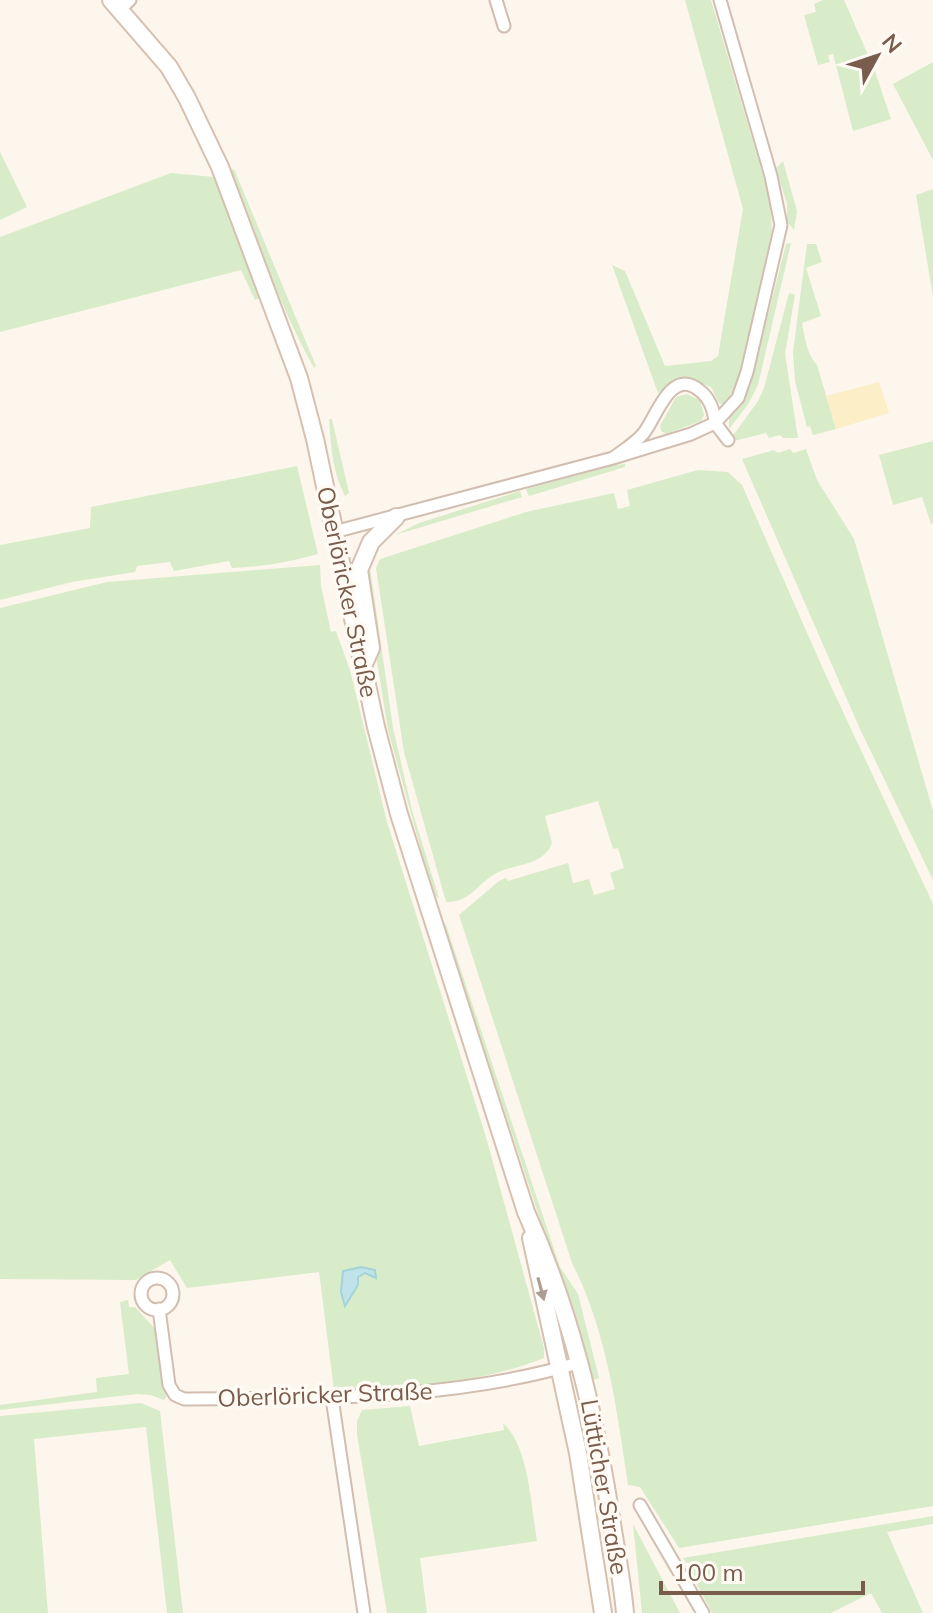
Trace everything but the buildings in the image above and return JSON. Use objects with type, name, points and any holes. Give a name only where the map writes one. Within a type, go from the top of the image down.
[{"type":"main road","name":"Oberlöricker Straße","points":[[120,3],[169,67],[220,167],[299,378],[399,814],[526,1212],[550,1265],[581,1362]]},
{"type":"main road","points":[[363,666],[371,648],[359,583],[360,561],[371,542],[396,517]]},
{"type":"main road","name":"Oberlöricker Straße","points":[[526,1212],[536,1269],[561,1368]]},
{"type":"main road","name":"Lütticher Straße","points":[[581,1362],[598,1437],[625,1613]]},
{"type":"main road","name":"Lütticher Straße","points":[[561,1368],[590,1516],[603,1613]]},
{"type":"street","points":[[496,0],[504,26]]},
{"type":"street","points":[[334,532],[613,458],[691,434],[715,423],[738,398],[747,372],[781,225],[771,176],[720,0]]},
{"type":"street","points":[[613,458],[635,443],[647,429],[659,402],[683,384],[693,385],[705,395],[714,412],[715,423],[728,440]]},
{"type":"street","name":"Oberlöricker Straße","points":[[159,1309],[169,1385],[181,1398],[332,1398],[434,1392],[581,1362]]},
{"type":"street","points":[[332,1398],[364,1613]]},
{"type":"street","points":[[640,1505],[703,1613]]},
{"type":"green space","points":[[685,0],[711,0],[770,199],[772,231],[738,381],[725,406],[719,403],[711,387],[686,378],[669,384],[658,393],[612,265],[625,271],[665,366],[711,361],[718,356],[743,209]]},
{"type":"green space","points":[[823,0],[844,0],[875,71],[891,119],[853,131],[833,54],[828,55],[830,62],[818,65],[804,15],[816,12],[814,4]]},
{"type":"green space","points":[[933,62],[933,160],[893,84]]},
{"type":"green space","points":[[0,152],[27,207],[0,220]]},
{"type":"green space","points":[[783,161],[797,211],[794,230],[787,221],[787,204],[776,168]]},
{"type":"green space","points":[[234,169],[316,366],[314,368],[269,270],[231,170]]},
{"type":"green space","points":[[171,173],[214,177],[261,298],[255,300],[241,270],[0,332],[0,237]]},
{"type":"green space","points":[[933,189],[933,296],[916,195]]},
{"type":"green space","points":[[791,243],[758,385],[729,429],[729,419],[751,382],[786,244]]},
{"type":"green space","points":[[807,244],[816,244],[822,262],[806,268],[821,316],[802,323],[836,429],[813,435],[810,426],[807,427],[795,381],[793,352]]},
{"type":"green space","points":[[789,293],[795,295],[785,354],[798,438],[783,438],[780,435],[769,438],[766,433],[734,441],[732,437],[764,388]]},
{"type":"green space","points":[[687,394],[700,400],[704,415],[701,421],[666,434],[661,431],[660,426],[676,397]]},
{"type":"green space","points":[[329,419],[332,419],[349,493],[345,496],[335,468]]},
{"type":"green space","points":[[933,441],[931,524],[922,497],[893,505],[879,455]]},
{"type":"green space","points":[[790,449],[793,453],[806,449],[817,480],[854,539],[933,811],[933,880],[859,727],[742,459]]},
{"type":"green space","points":[[625,464],[625,467],[529,496],[526,489],[606,466]]},
{"type":"green space","points":[[297,466],[318,554],[275,564],[232,568],[229,561],[174,571],[170,562],[137,566],[135,572],[72,582],[0,600],[0,545],[90,528],[91,507]]},
{"type":"green space","points":[[698,470],[728,472],[742,485],[823,669],[933,904],[933,1506],[679,1548],[640,1487],[628,1485],[615,1400],[594,1316],[572,1263],[459,915],[499,881],[568,863],[573,883],[589,879],[594,895],[615,889],[610,873],[624,868],[618,848],[613,849],[598,801],[545,816],[552,843],[543,856],[499,872],[462,899],[446,902],[404,752],[376,568],[380,559],[526,512],[614,493],[618,509],[630,506],[627,490]]},
{"type":"green space","points":[[520,491],[522,497],[395,535],[419,523]]},
{"type":"green space","points":[[369,561],[393,728],[412,810],[439,898],[433,894],[388,730],[365,586]]},
{"type":"green space","points":[[320,565],[321,586],[331,632],[336,631],[350,670],[387,822],[486,1137],[544,1348],[544,1358],[493,1374],[414,1386],[334,1390],[319,1272],[187,1288],[170,1260],[136,1280],[0,1279],[0,608],[107,582]]},
{"type":"green space","points":[[445,922],[560,1267],[578,1294],[599,1378],[593,1380],[445,931]]},
{"type":"green space","points":[[128,1300],[129,1307],[135,1307],[157,1331],[167,1396],[164,1400],[137,1394],[0,1410],[0,1405],[97,1392],[96,1378],[129,1374],[120,1302]]},
{"type":"green space","points":[[141,1403],[160,1411],[183,1613],[167,1613],[146,1427],[34,1439],[48,1613],[0,1613],[0,1416]]},
{"type":"green space","points":[[410,1406],[419,1446],[504,1430],[503,1423],[512,1433],[524,1461],[537,1541],[420,1558],[427,1613],[387,1613],[357,1421],[362,1410]]},
{"type":"green space","points":[[933,1516],[933,1524],[887,1532],[923,1613],[882,1613],[871,1593],[831,1613],[712,1613],[683,1558]]},
{"type":"green space","points":[[633,1524],[680,1613],[642,1613]]},
{"type":"sand","points":[[879,382],[889,413],[836,429],[826,396]]},
{"type":"water","points":[[361,1267],[375,1270],[376,1278],[365,1273],[358,1277],[358,1285],[345,1306],[341,1292],[343,1271]]}]
